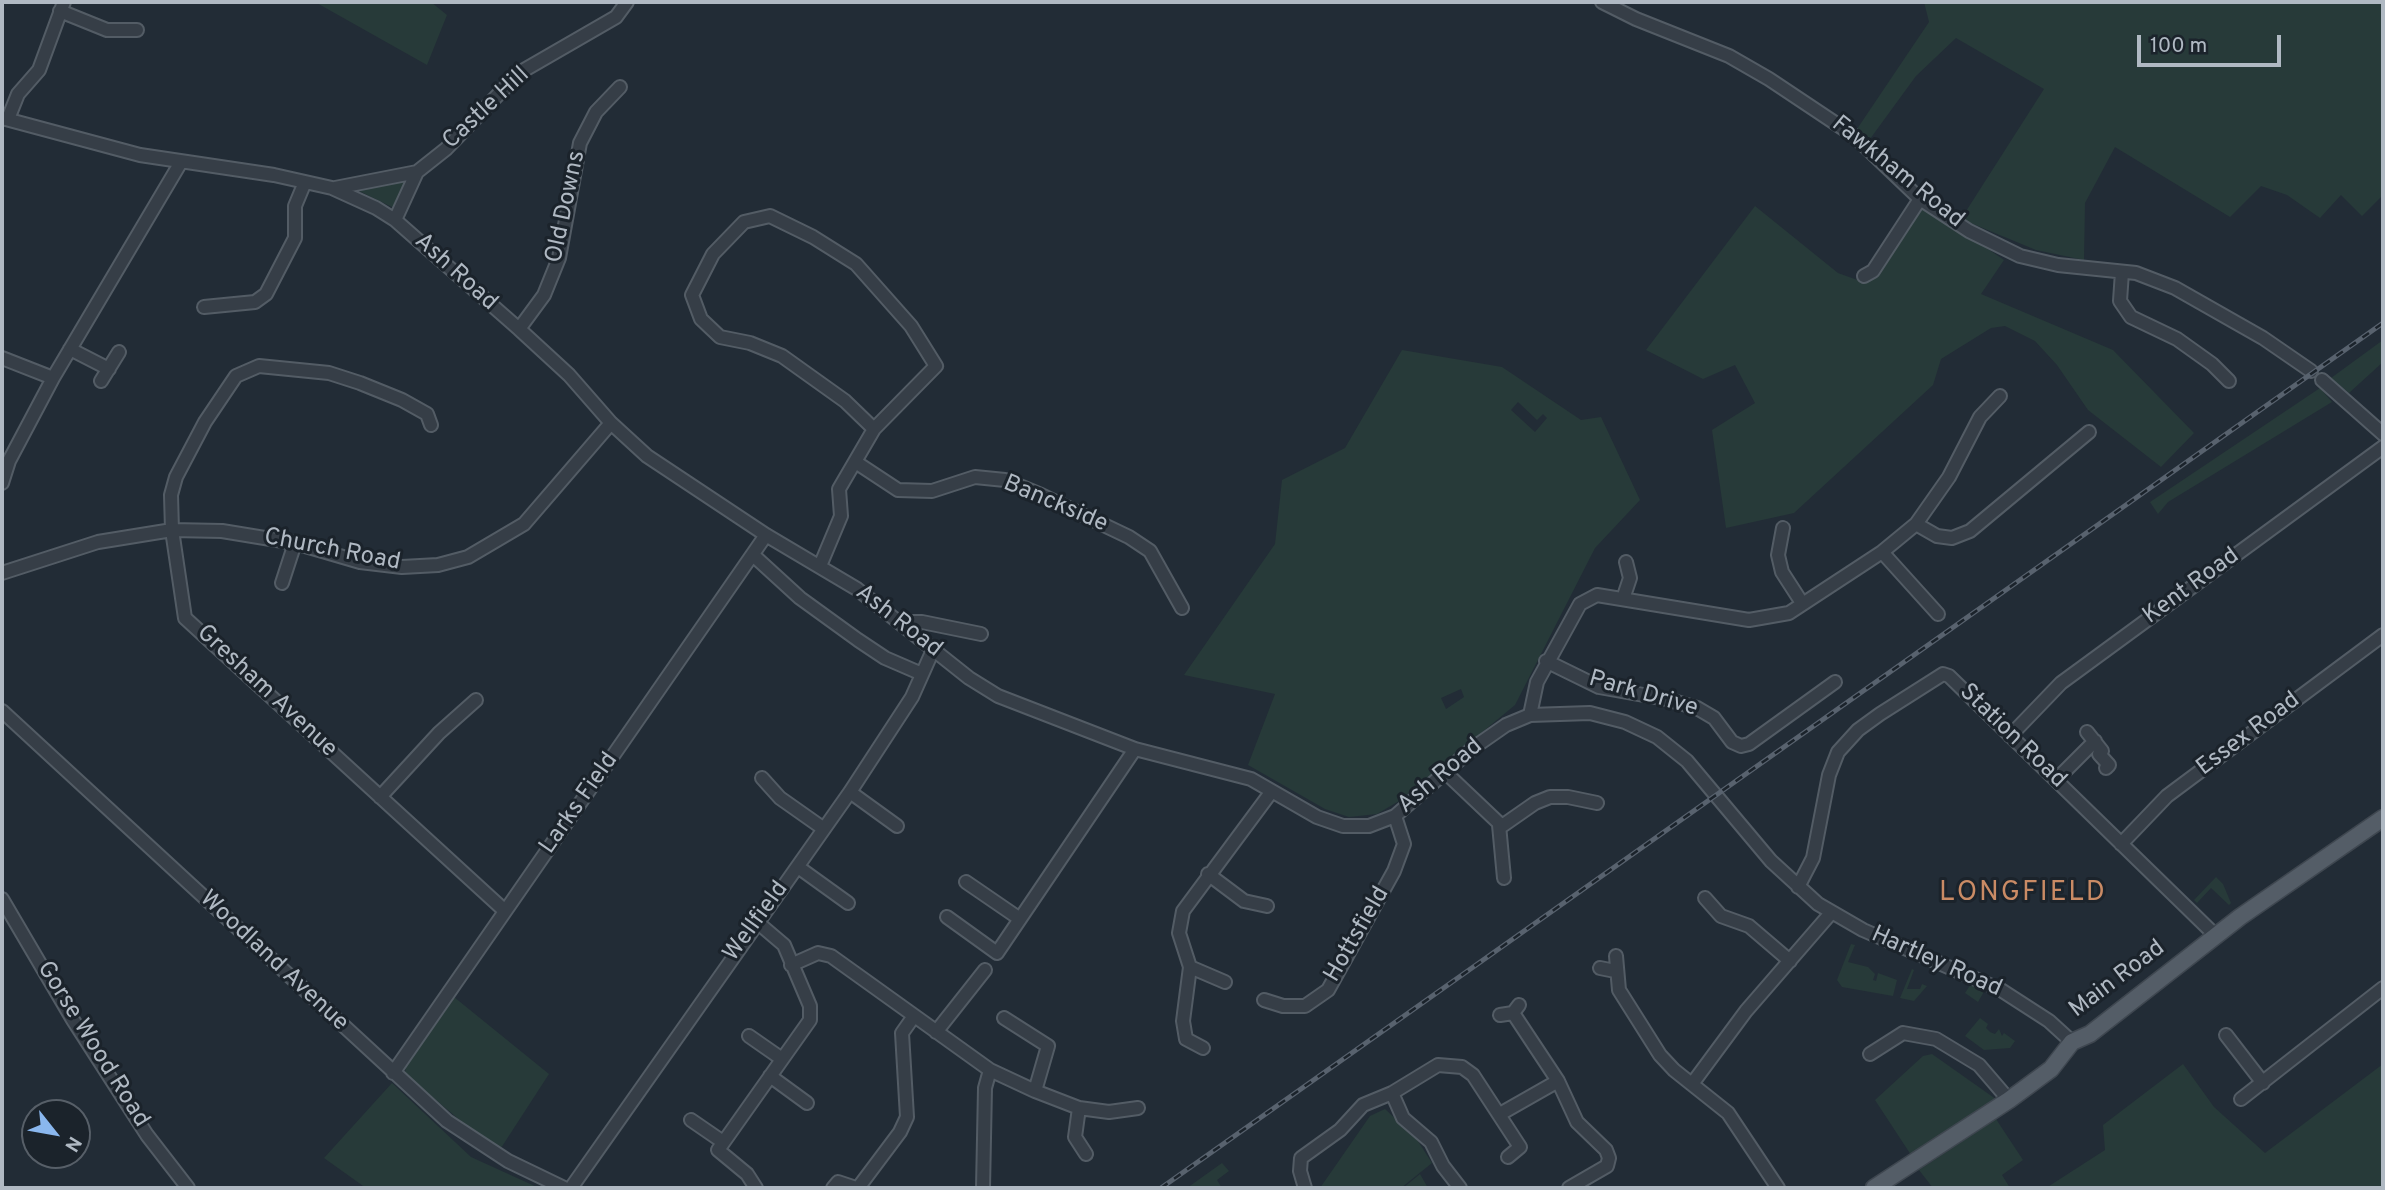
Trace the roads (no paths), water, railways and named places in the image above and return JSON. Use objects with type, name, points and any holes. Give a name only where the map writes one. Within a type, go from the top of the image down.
[{"type":"main road","name":"Main Road","points":[[1883,1186],[2009,1100],[2051,1069],[2072,1042],[2090,1034],[2215,935],[2383,818]]},
{"type":"street","name":"Castle Hill","points":[[395,220],[417,173],[446,149],[519,73],[617,17],[627,2]]},
{"type":"street","name":"Fawkham Road","points":[[1602,2],[1636,19],[1729,56],[1769,79],[1853,135],[1920,199],[1969,231],[2021,256],[2058,265],[2136,273],[2214,307],[2317,375],[2382,431]]},
{"type":"street","points":[[5,119],[18,94],[39,70],[62,6],[107,30],[137,30]]},
{"type":"street","name":"Old Downs","points":[[519,329],[544,295],[559,258],[580,143],[596,113],[620,87]]},
{"type":"street","name":"Ash Road","points":[[5,119],[140,155],[332,188],[395,220],[569,375],[611,423],[646,456],[765,535],[820,566],[900,621],[933,650],[998,696],[1135,749],[1251,779],[1317,817],[1343,826],[1369,826],[1395,816],[1444,772],[1506,724],[1531,715],[1590,713],[1625,722],[1657,737],[1699,773],[1759,848],[1798,887]]},
{"type":"street","points":[[2,483],[9,461],[53,378],[181,162]]},
{"type":"street","name":"Castle Hill","points":[[332,188],[417,173]]},
{"type":"street","points":[[204,307],[255,302],[266,294],[295,237],[295,206],[305,182]]},
{"type":"street","points":[[1864,276],[1873,271],[1920,199]]},
{"type":"street","points":[[820,566],[841,516],[839,489],[857,463],[874,429],[936,366],[911,326],[856,264],[813,237],[770,216],[744,222],[713,254],[692,295],[701,319],[720,337],[750,343],[792,362],[845,401],[874,429]]},
{"type":"street","points":[[2122,272],[2120,301],[2131,317],[2177,339],[2212,364],[2229,381]]},
{"type":"street","points":[[70,349],[108,369]]},
{"type":"street","points":[[102,381],[119,352]]},
{"type":"street","points":[[2,358],[53,378]]},
{"type":"street","name":"Gresham Avenue","points":[[431,425],[427,414],[402,400],[339,376],[259,366],[236,376],[182,466],[171,495],[172,530],[185,618],[505,911]]},
{"type":"street","points":[[1531,715],[1537,682],[1546,661],[1580,604],[1597,596],[1749,620],[1789,613],[1882,552],[1916,524],[1950,477],[1980,417],[2000,396]]},
{"type":"street","name":"Church Road","points":[[2,573],[98,542],[172,530],[222,531],[295,543],[360,562],[402,567],[438,565],[468,557],[524,524],[611,423]]},
{"type":"street","points":[[1916,524],[1937,536],[1952,538],[1970,531],[2089,432]]},
{"type":"street","name":"Kent Road","points":[[2010,736],[2060,683],[2383,447]]},
{"type":"street","name":"Banckside","points":[[857,463],[898,490],[932,491],[975,477],[1005,480],[1041,495],[1129,537],[1150,551],[1182,608]]},
{"type":"street","points":[[1783,528],[1778,555],[1782,572],[1802,603]]},
{"type":"street","name":"Larks Field","points":[[393,1073],[765,535]]},
{"type":"street","points":[[282,583],[295,543]]},
{"type":"street","points":[[1882,552],[1938,614]]},
{"type":"street","points":[[753,555],[800,598],[858,640],[885,658],[922,674]]},
{"type":"street","points":[[1623,599],[1630,578],[1626,562]]},
{"type":"street","points":[[900,621],[922,622],[981,634]]},
{"type":"street","name":"Essex Road","points":[[2121,844],[2167,796],[2383,635]]},
{"type":"street","name":"Wellfield","points":[[570,1188],[850,792],[912,697],[933,650]]},
{"type":"street","name":"Park Drive","points":[[1546,661],[1599,687],[1663,698],[1697,708],[1712,717],[1733,743],[1741,746],[1749,744],[1835,682]]},
{"type":"street","name":"Station Road","points":[[1798,887],[1813,858],[1833,760],[1844,744],[1880,714],[1936,676],[1946,674],[2215,935]]},
{"type":"street","points":[[380,797],[439,733],[476,700]]},
{"type":"street","name":"Woodland Avenue","points":[[2,711],[393,1073],[471,1140],[564,1188]]},
{"type":"street","points":[[2056,780],[2091,737],[2102,751],[2099,754],[2109,765],[2106,768]]},
{"type":"street","points":[[947,917],[997,953],[1135,749]]},
{"type":"street","points":[[1444,772],[1499,825],[1504,878]]},
{"type":"street","points":[[762,778],[780,798],[824,830]]},
{"type":"street","points":[[1203,1048],[1185,1040],[1183,1021],[1190,967],[1179,933],[1183,911],[1272,791]]},
{"type":"street","points":[[850,792],[897,825]]},
{"type":"street","points":[[1499,825],[1508,824],[1547,798],[1562,796],[1589,805]]},
{"type":"street","name":"Hottsfield","points":[[1264,1000],[1283,1006],[1305,1006],[1328,990],[1394,871],[1404,844],[1395,816]]},
{"type":"street","points":[[798,867],[848,903]]},
{"type":"street","points":[[1208,874],[1244,901],[1267,906]]},
{"type":"street","points":[[967,882],[1020,919]]},
{"type":"street","name":"Hartley Road","points":[[1798,887],[1831,913],[1987,983],[2042,1016],[2072,1042]]},
{"type":"street","points":[[1705,899],[1719,915],[1749,926],[1790,961]]},
{"type":"street","name":"Gorse Wood Road","points":[[4,907],[147,1135],[188,1188]]},
{"type":"street","points":[[1692,1084],[1746,1011],[1831,913]]},
{"type":"street","points":[[755,1188],[747,1174],[718,1150],[810,1020],[810,1006],[783,945],[757,922]]},
{"type":"street","points":[[791,965],[818,953],[831,956],[990,1070],[1079,1108],[1109,1112],[1138,1108]]},
{"type":"street","points":[[1616,956],[1615,971],[1619,990],[1660,1055],[1728,1113],[1778,1188]]},
{"type":"street","points":[[1190,967],[1225,982]]},
{"type":"street","points":[[1600,968],[1615,971]]},
{"type":"street","points":[[936,1032],[985,970]]},
{"type":"street","points":[[2241,1099],[2383,988]]},
{"type":"street","points":[[1511,1011],[1558,1082],[1577,1122],[1606,1150],[1609,1158],[1607,1166],[1570,1188]]},
{"type":"street","points":[[833,1188],[838,1182],[857,1188],[900,1132],[907,1117],[902,1033],[914,1016]]},
{"type":"street","points":[[1004,1018],[1048,1046],[1035,1091]]},
{"type":"street","points":[[1870,1054],[1881,1044],[1903,1033],[1936,1039],[1979,1065],[2009,1100]]},
{"type":"street","points":[[2226,1035],[2263,1083]]},
{"type":"street","points":[[749,1036],[782,1059]]},
{"type":"street","points":[[1305,1188],[1301,1158],[1340,1130],[1363,1105],[1392,1093],[1438,1065],[1462,1067],[1473,1075],[1520,1147],[1508,1157]]},
{"type":"street","points":[[983,1188],[985,1088],[990,1070]]},
{"type":"street","points":[[770,1076],[807,1103]]},
{"type":"street","points":[[1500,1114],[1558,1082]]},
{"type":"street","points":[[1392,1093],[1403,1118],[1431,1142],[1443,1166],[1460,1188]]},
{"type":"street","points":[[1079,1108],[1075,1137],[1086,1154]]},
{"type":"street","points":[[691,1120],[723,1142]]},
{"type":"railway","points":[[1161,1188],[2383,323]]},
{"type":"district","name":"LONGFIELD","points":[[2023,894]]}]
